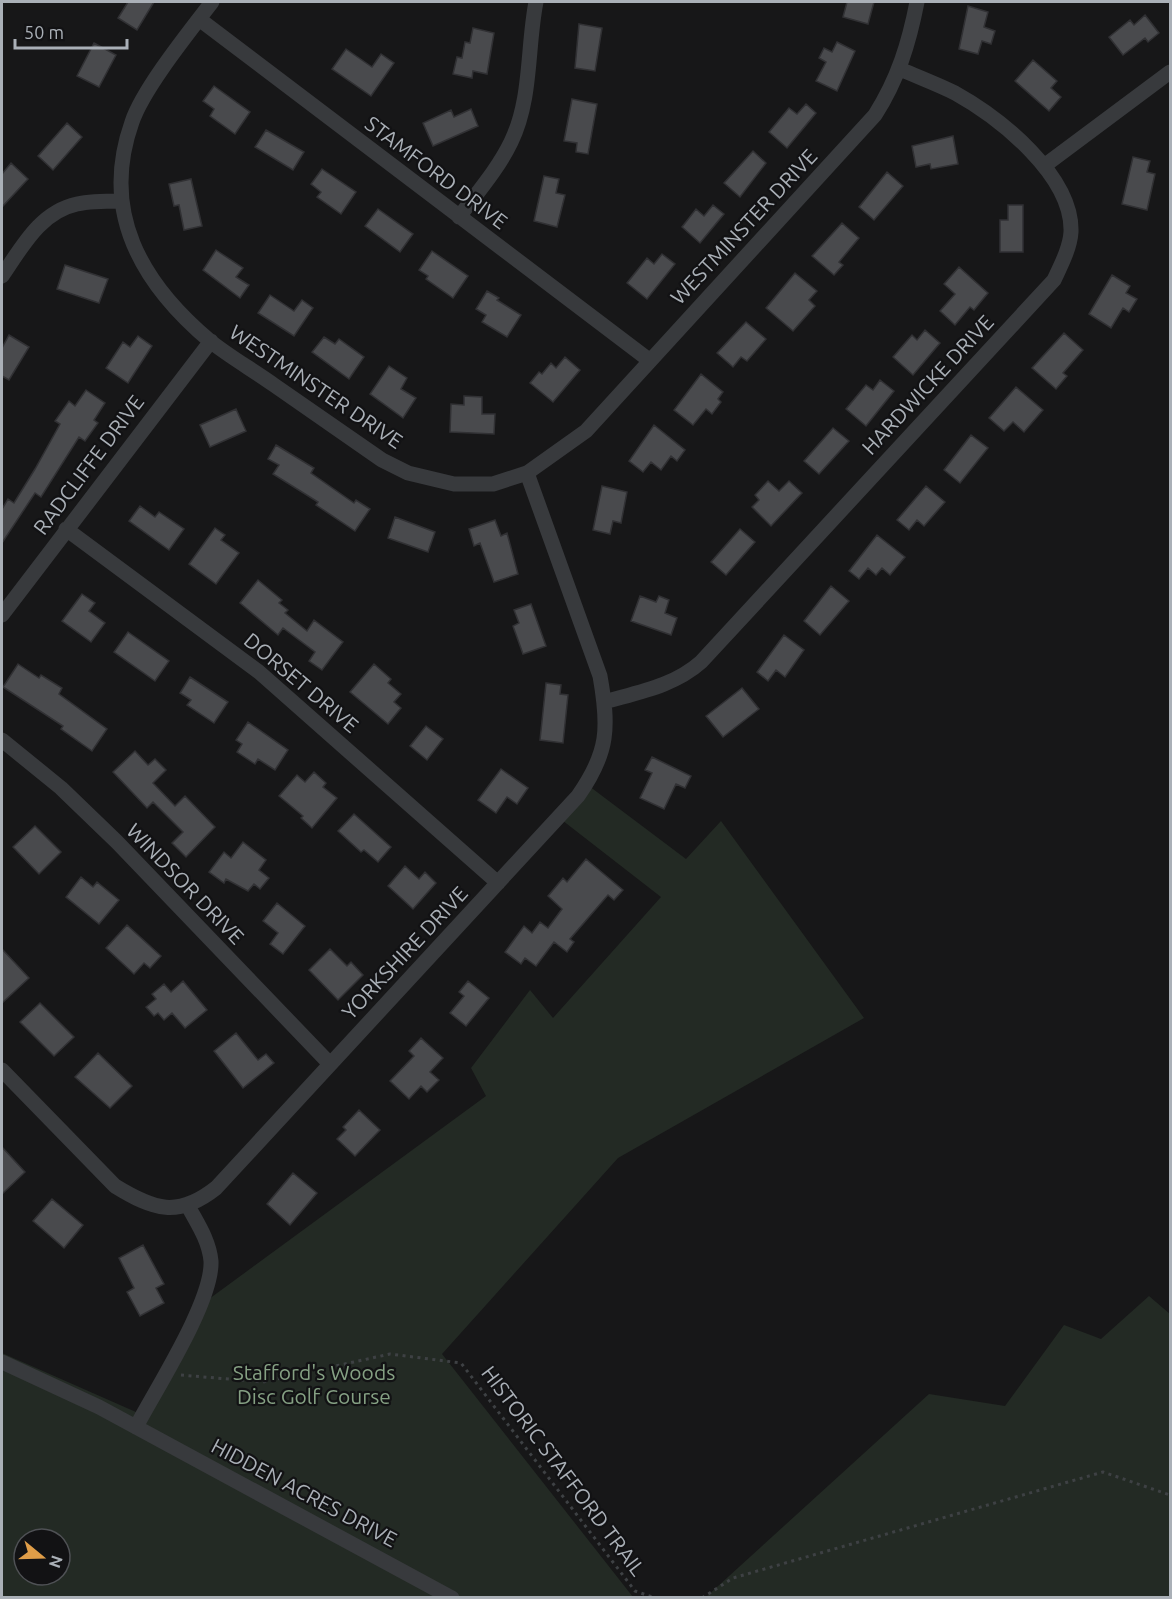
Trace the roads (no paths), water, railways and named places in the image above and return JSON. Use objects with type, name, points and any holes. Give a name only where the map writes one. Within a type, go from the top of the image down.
[{"type":"street","name":"WESTMINSTER DRIVE","points":[[212,2],[147,94],[132,120],[120,171],[120,201],[132,241],[155,284],[211,341],[382,460],[408,473],[454,484],[492,484],[527,473],[586,431],[875,115],[891,90],[900,69],[917,2]]},
{"type":"street","points":[[459,218],[500,163],[512,140],[526,87],[536,2]]},
{"type":"street","name":"STAMFORD DRIVE","points":[[199,19],[649,360]]},
{"type":"street","name":"HARDWICKE DRIVE","points":[[604,702],[668,683],[686,675],[701,662],[1054,280],[1071,234],[1070,213],[1063,193],[1044,166],[980,108],[953,92],[900,69]]},
{"type":"street","points":[[1044,166],[1170,72]]},
{"type":"street","points":[[2,276],[34,230],[46,218],[78,203],[120,201]]},
{"type":"street","name":"RADCLIFFE DRIVE","points":[[2,615],[211,341]]},
{"type":"street","name":"YORKSHIRE DRIVE","points":[[188,1206],[199,1202],[216,1188],[578,796],[595,772],[606,726],[600,676],[527,473]]},
{"type":"street","name":"DORSET DRIVE","points":[[66,529],[259,672],[498,883]]},
{"type":"street","name":"WINDSOR DRIVE","points":[[2,740],[61,788],[117,842],[330,1064]]},
{"type":"street","points":[[2,1070],[115,1186],[136,1199],[162,1208],[188,1206],[208,1243],[211,1261],[210,1283],[136,1427]]},
{"type":"street","name":"HIDDEN ACRES DRIVE","points":[[2,1362],[136,1427],[452,1598]]},
{"type":"park label","name":"Stafford's Woods Disc Golf Course","points":[[314,1385]]}]
